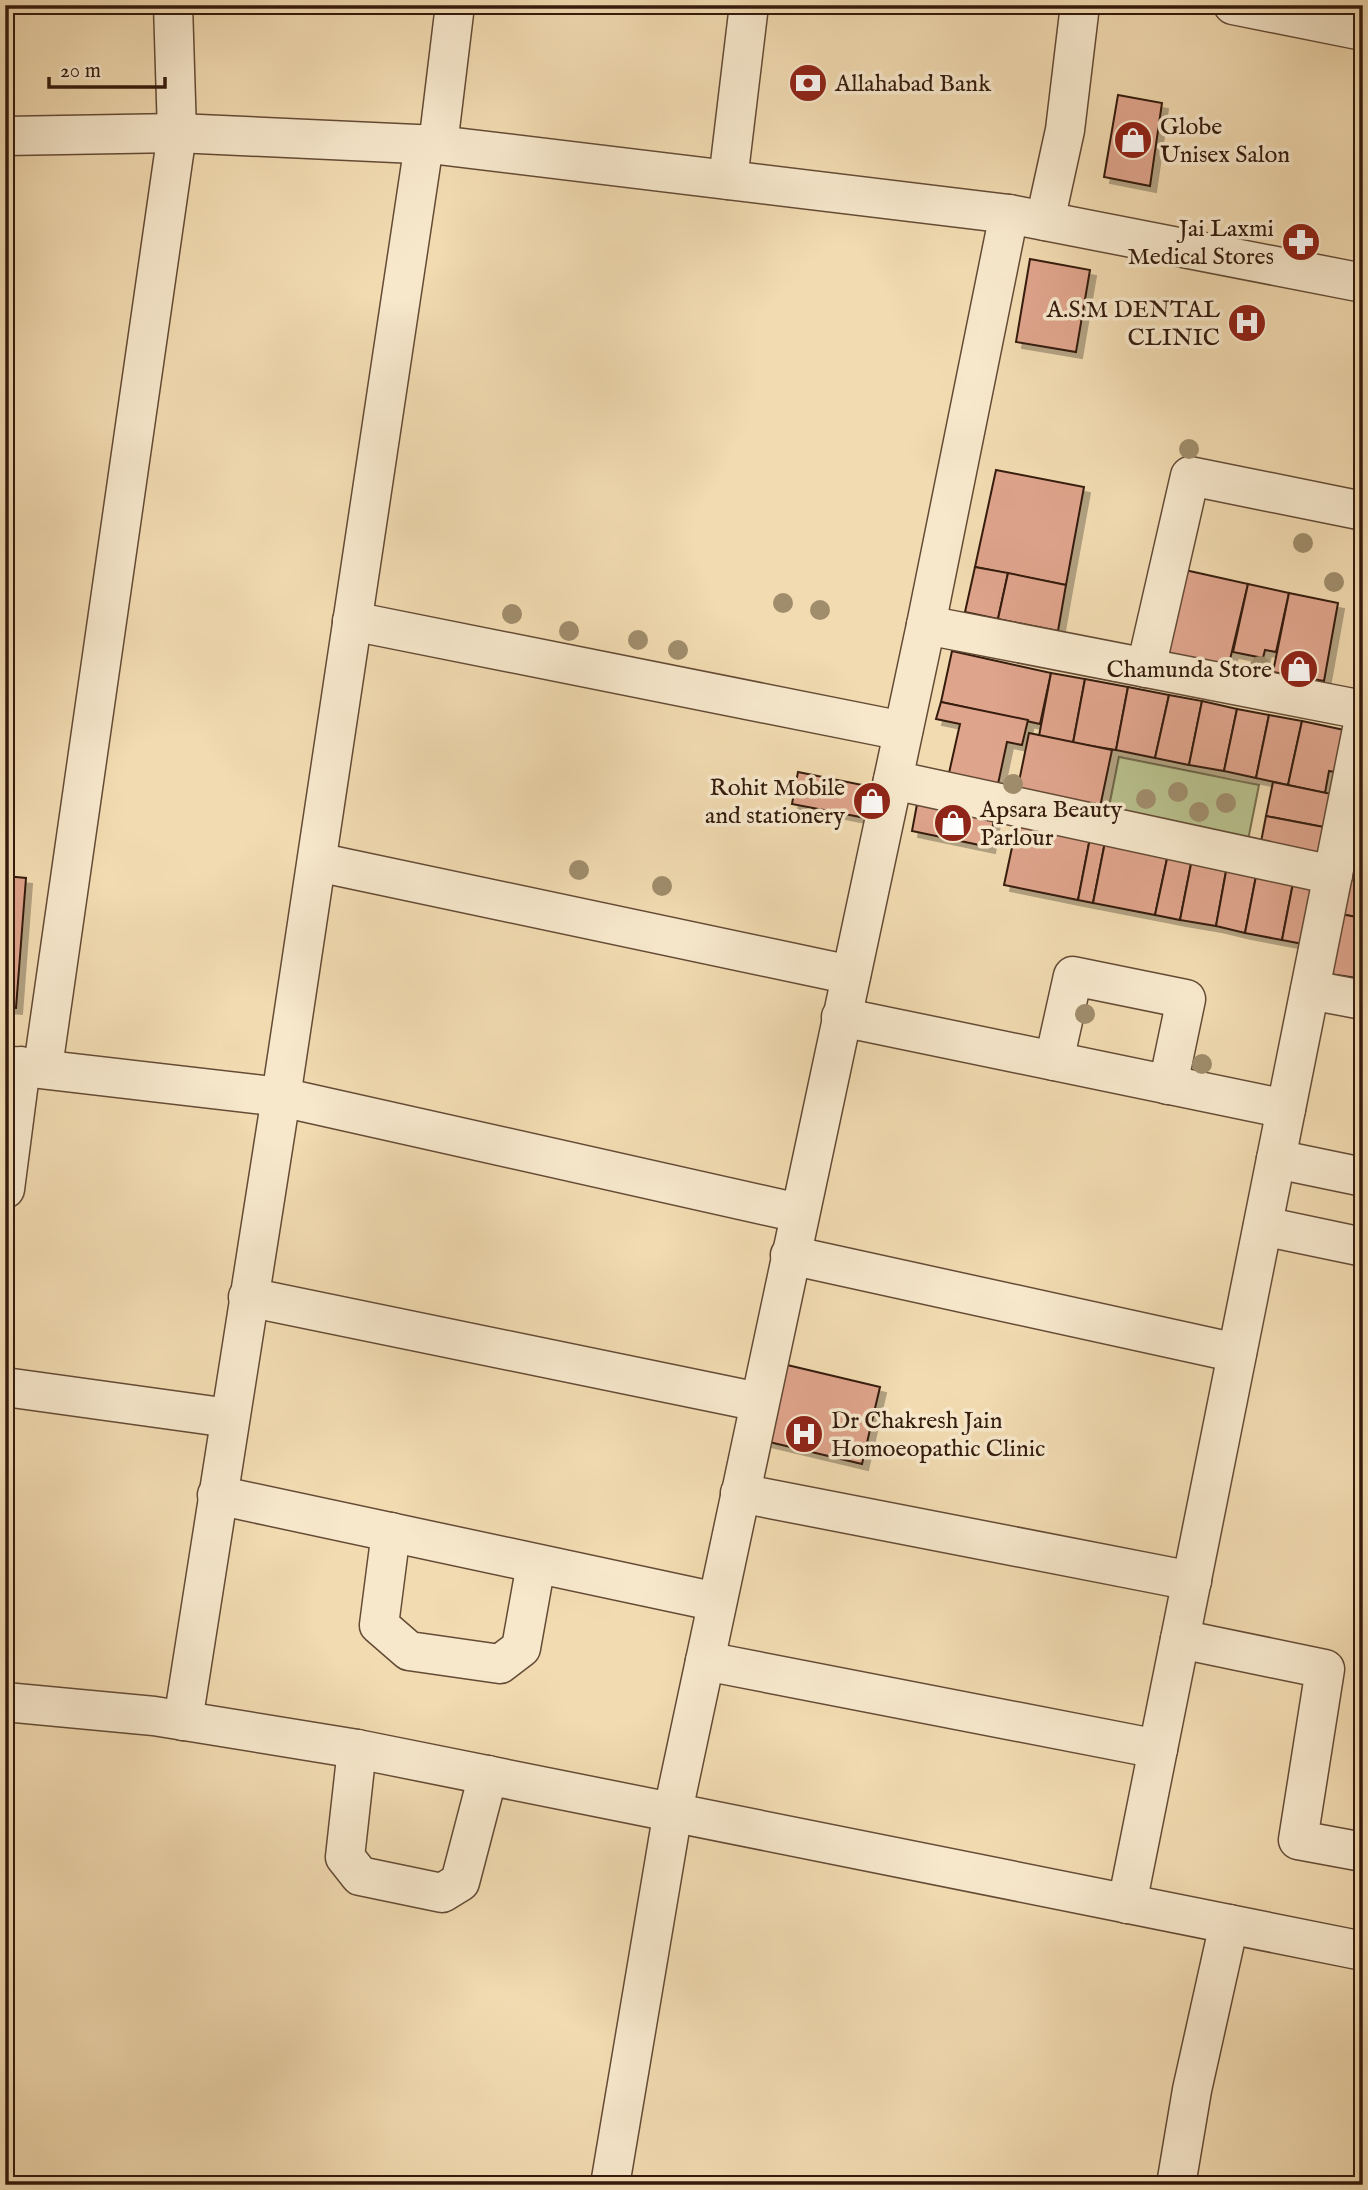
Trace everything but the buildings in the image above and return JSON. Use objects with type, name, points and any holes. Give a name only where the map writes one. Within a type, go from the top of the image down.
[{"type":"street","points":[[5,1189],[177,133],[173,5]]},
{"type":"street","points":[[183,1721],[281,1097],[352,621],[455,5]]},
{"type":"street","points":[[728,180],[749,5]]},
{"type":"street","points":[[610,2185],[673,1811],[841,1017],[926,625],[1027,218],[1065,130],[1080,5]]},
{"type":"street","points":[[1233,5],[1363,31]]},
{"type":"street","points":[[5,136],[177,133],[431,145],[1027,218],[1363,283]]},
{"type":"street","points":[[1146,668],[1191,476],[1363,511]]},
{"type":"street","points":[[352,621],[903,731]]},
{"type":"street","points":[[926,625],[1363,710]]},
{"type":"street","points":[[1127,1903],[1363,724]]},
{"type":"street","points":[[893,780],[1333,875]]},
{"type":"street","points":[[317,862],[851,975]]},
{"type":"street","points":[[1054,1061],[1073,976],[1186,999],[1168,1085]]},
{"type":"street","points":[[1310,990],[1363,1000]]},
{"type":"street","points":[[841,1017],[1286,1109]]},
{"type":"street","points":[[23,1066],[281,1097],[799,1213]]},
{"type":"street","points":[[1276,1158],[1363,1177]]},
{"type":"street","points":[[1263,1226],[1363,1247]]},
{"type":"street","points":[[790,1255],[1237,1353]]},
{"type":"street","points":[[248,1297],[760,1402]]},
{"type":"street","points":[[5,1387],[229,1418]]},
{"type":"street","points":[[740,1493],[1192,1581]]},
{"type":"street","points":[[217,1495],[717,1602]]},
{"type":"street","points":[[391,1532],[379,1625],[409,1651],[500,1664],[521,1648],[536,1563]]},
{"type":"street","points":[[1180,1639],[1325,1669],[1298,1840],[1363,1852]]},
{"type":"street","points":[[705,1661],[1158,1749]]},
{"type":"street","points":[[5,1702],[183,1721],[356,1749],[1363,1951]]},
{"type":"street","points":[[356,1749],[345,1857],[360,1875],[442,1893],[460,1882],[488,1775]]},
{"type":"street","points":[[1176,2185],[1192,2090],[1229,1924]]},
{"type":"green space","points":[[1119,757],[1259,785],[1248,840],[1108,812]]},
{"type":"place","name":"Allahabad Bank","points":[[808,83]]},
{"type":"place","name":"Globe Unisex Salon","points":[[1133,140]]},
{"type":"place","name":"Jai Laxmi Medical Stores","points":[[1301,242]]},
{"type":"place","name":"A.S.M DENTAL CLINIC","points":[[1247,323]]},
{"type":"place","name":"Chamunda Store","points":[[1299,669]]},
{"type":"place","name":"Rohit Mobile and stationery","points":[[872,801]]},
{"type":"place","name":"Apsara Beauty Parlour","points":[[953,823]]},
{"type":"place","name":"Dr Chakresh Jain Homoeopathic Clinic","points":[[804,1434]]}]
